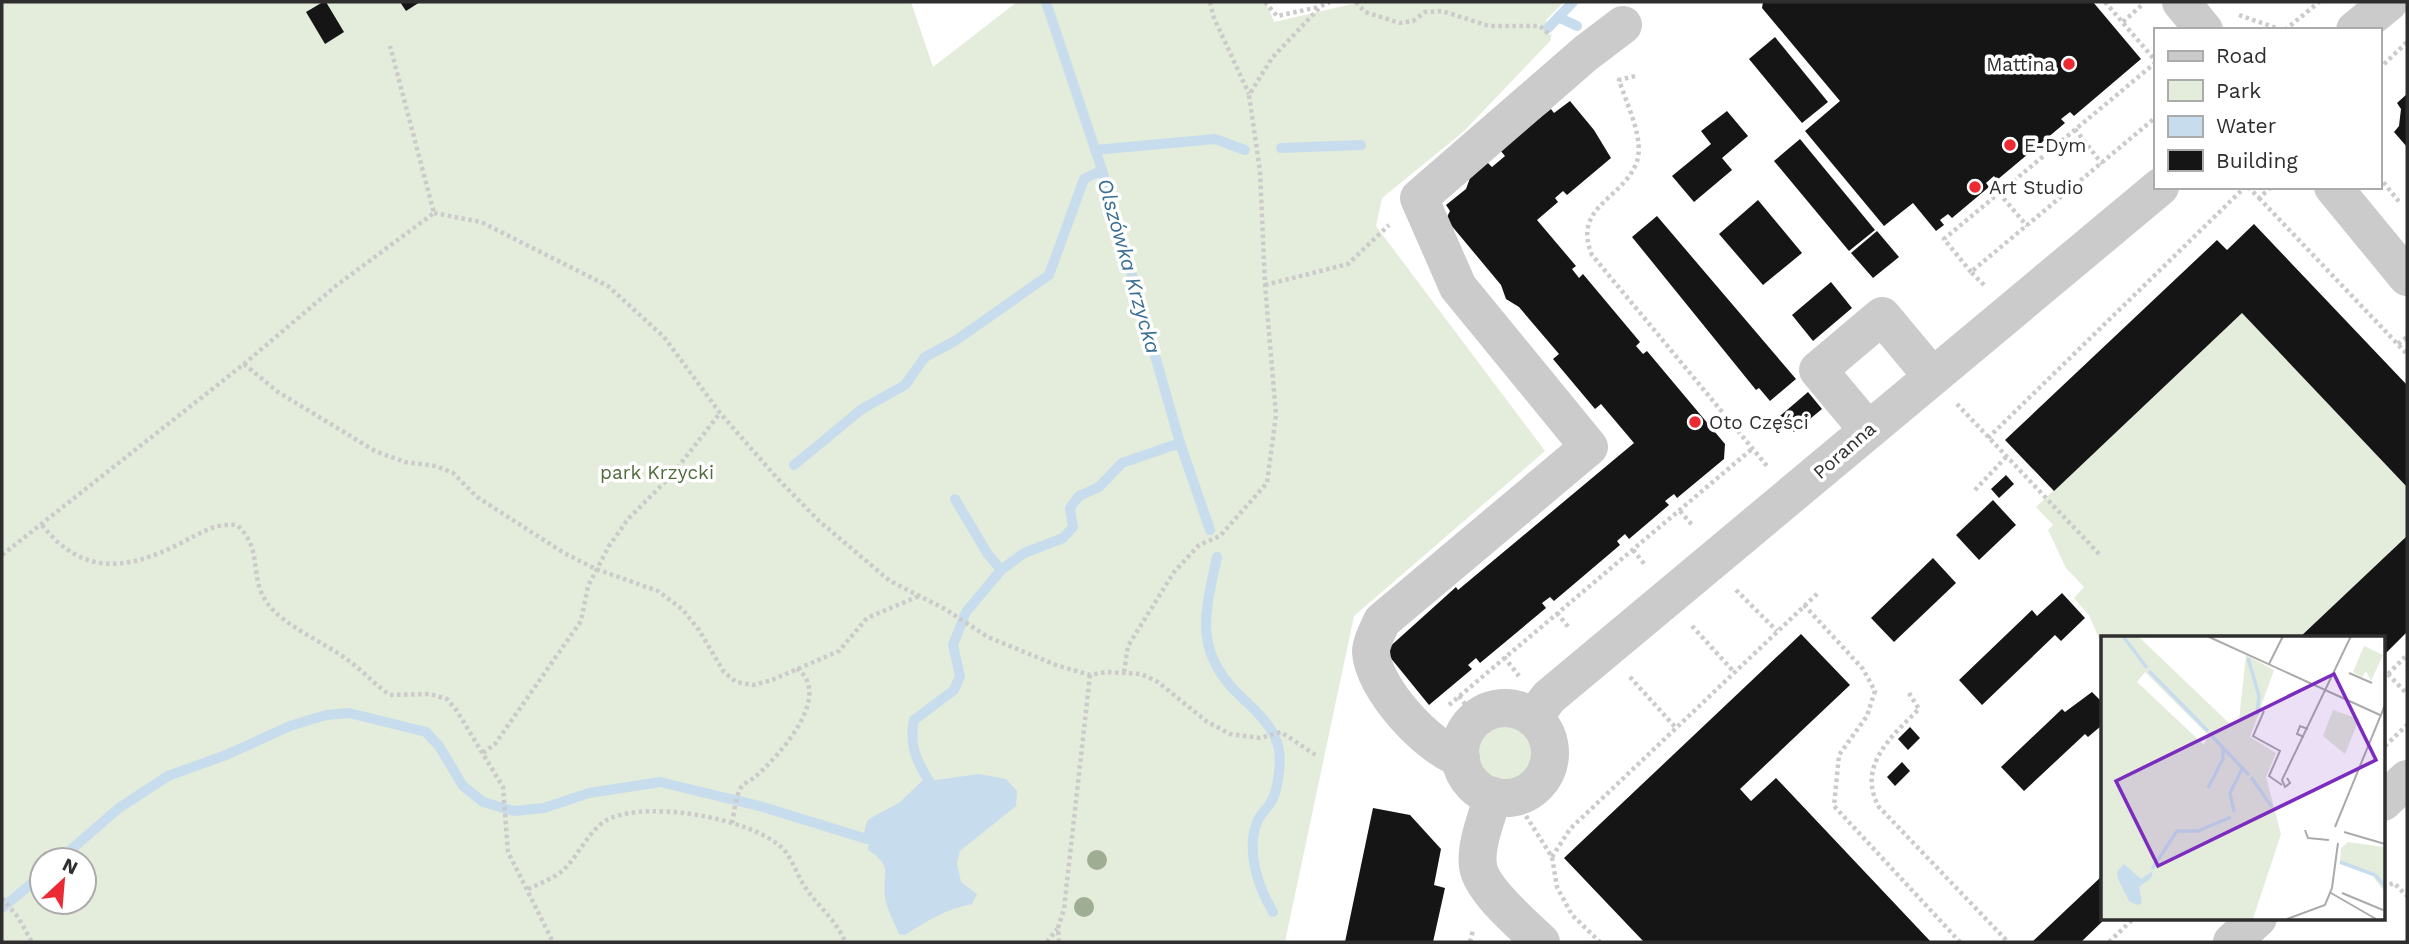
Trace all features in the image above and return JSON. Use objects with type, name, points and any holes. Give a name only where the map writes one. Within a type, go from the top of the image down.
[{"type":"street","points":[[2181,2],[2215,21]]},
{"type":"street","points":[[2358,28],[2389,2]]},
{"type":"street","points":[[1461,758],[1440,750],[1419,730],[1376,676],[1371,650],[1382,621],[1589,447],[1458,287],[1419,198],[1586,53],[1623,25]]},
{"type":"street","name":"Poranna","points":[[1533,718],[1549,697],[1605,649],[2158,189]]},
{"type":"street","points":[[2335,189],[2407,277]]},
{"type":"street","points":[[1868,430],[1818,370],[1882,316],[1932,376]]},
{"type":"street","points":[[1467,708],[1514,709],[1533,718],[1545,733],[1550,758],[1540,782],[1505,796],[1477,788],[1468,778],[1461,758],[1467,708]]},
{"type":"street","points":[[2384,801],[2407,779]]},
{"type":"street","points":[[1505,796],[1478,857],[1478,869],[1510,912],[1541,942]]},
{"type":"street","points":[[2232,942],[2256,920]]},
{"type":"path","points":[[1124,672],[1128,646],[1174,572],[1199,545],[1220,536],[1268,483],[1276,415],[1265,285],[1260,171],[1249,95],[1214,18],[1210,2]]},
{"type":"path","points":[[1265,2],[1277,16],[1330,2]]},
{"type":"path","points":[[1356,2],[1365,12],[1400,23],[1413,21],[1425,12],[1442,11],[1489,26],[1540,26],[1548,34]]},
{"type":"path","points":[[2105,2],[2154,60]]},
{"type":"path","points":[[2123,22],[2146,2]]},
{"type":"path","points":[[2286,28],[2319,2]]},
{"type":"path","points":[[1249,95],[1272,58],[1321,6]]},
{"type":"path","points":[[2215,21],[2268,28]]},
{"type":"path","points":[[2381,67],[2407,42]]},
{"type":"path","points":[[390,46],[434,213]]},
{"type":"path","points":[[2008,313],[1944,239],[2154,62]]},
{"type":"path","points":[[1419,730],[1467,708],[1753,448],[1591,255],[1586,240],[1592,215],[1637,163],[1639,146],[1619,80],[1635,76]]},
{"type":"path","points":[[1972,272],[2154,119]]},
{"type":"path","points":[[2075,129],[2102,164]]},
{"type":"path","points":[[2381,180],[2407,212]]},
{"type":"path","points":[[1988,438],[2244,189]]},
{"type":"path","points":[[2248,189],[2407,354]]},
{"type":"path","points":[[2259,198],[2269,189]]},
{"type":"path","points":[[1999,193],[2026,226]]},
{"type":"path","points":[[1265,285],[1348,264],[1419,198]]},
{"type":"path","points":[[2,555],[244,364],[337,285],[434,213],[481,222],[608,286],[664,337],[720,413],[819,521],[890,581],[945,609],[974,628],[1056,665],[1090,675],[1124,672],[1141,674],[1158,682],[1206,721],[1230,734],[1260,738],[1281,732],[1317,756]]},
{"type":"path","points":[[2398,344],[2407,337]]},
{"type":"path","points":[[244,364],[278,392],[375,451],[405,462],[436,466],[453,473],[477,497],[503,511],[541,539],[596,569],[658,591],[682,609],[699,630],[724,672],[736,682],[753,685],[772,680],[796,667],[839,652],[867,618],[919,596]]},
{"type":"path","points":[[1932,376],[2101,556]]},
{"type":"path","points":[[483,753],[495,744],[581,621],[588,586],[628,519],[671,476],[720,413]]},
{"type":"path","points":[[1975,490],[2006,457]]},
{"type":"path","points":[[42,526],[54,540],[73,552],[90,562],[108,565],[132,563],[161,553],[205,529],[224,524],[237,525],[252,542],[260,586],[266,602],[277,614],[350,661],[390,695],[430,694],[447,699],[503,787],[508,852],[553,942]]},
{"type":"path","points":[[1552,857],[1570,829],[1818,593]]},
{"type":"path","points":[[1667,600],[1734,672]]},
{"type":"path","points":[[1804,605],[1863,669],[1875,691],[1867,716],[1839,755],[1834,806],[1960,942]]},
{"type":"path","points":[[1605,649],[1676,728]]},
{"type":"path","points":[[2384,678],[2407,655]]},
{"type":"path","points":[[732,823],[741,787],[757,775],[792,736],[810,705],[811,689],[796,667]]},
{"type":"path","points":[[2388,674],[2407,694]]},
{"type":"path","points":[[1047,942],[1058,928],[1065,909],[1090,675]]},
{"type":"path","points":[[1909,693],[1919,709],[1885,742],[1872,768],[1871,794],[1879,807],[2008,942]]},
{"type":"path","points":[[2384,747],[2407,725]]},
{"type":"path","points":[[1505,796],[1523,811],[1552,857],[1557,887],[1572,915],[1600,942]]},
{"type":"path","points":[[528,889],[562,871],[608,818],[634,811],[661,811],[732,823],[762,834],[782,847],[805,887],[838,925],[845,942]]},
{"type":"path","points":[[2384,887],[2394,883],[2407,896]]},
{"type":"path","points":[[2,898],[19,918],[32,942]]},
{"type":"path","points":[[2109,942],[2132,920]]},
{"type":"path","points":[[1058,928],[1059,942]]},
{"type":"green space","name":"park Krzycki","points":[[2,2],[911,2],[933,67],[1017,2],[1266,2],[1274,22],[1361,2],[1564,2],[1546,20],[1551,40],[1463,132],[1382,198],[1376,226],[1545,451],[1354,616],[1285,942],[2,942]]},
{"type":"green space","points":[[2242,313],[2407,487],[2407,536],[2301,636],[2101,636],[2101,643],[2089,615],[2074,598],[2084,587],[2066,568],[2048,530],[2053,525],[2036,507]]},
{"type":"green space","points":[[1499,724],[1511,724],[1526,732],[1534,747],[1534,759],[1526,774],[1511,782],[1499,782],[1484,774],[1476,759],[1476,747],[1484,732]]},
{"type":"water","points":[[979,774],[1006,779],[1017,791],[1016,806],[960,851],[957,863],[961,882],[977,894],[972,904],[945,912],[905,935],[899,934],[886,902],[884,865],[868,850],[872,823],[902,807],[929,781]]},
{"type":"building","points":[[326,2],[344,32],[325,44],[306,12]]},
{"type":"building","points":[[400,2],[420,2],[406,11]]},
{"type":"building","points":[[1763,2],[2093,2],[2141,59],[2074,116],[2070,112],[2061,119],[2065,123],[1997,180],[1994,176],[1986,183],[1989,187],[1952,218],[1948,214],[1940,220],[1944,225],[1936,231],[1913,203],[1884,226],[1805,131],[1840,101],[1762,8]]},
{"type":"building","points":[[1775,37],[1828,102],[1802,123],[1749,59]]},
{"type":"building","points":[[2407,94],[2407,147],[2394,132],[2399,126],[2401,109],[2397,103]]},
{"type":"building","points":[[1570,101],[1594,130],[1611,158],[1567,195],[1563,191],[1555,198],[1558,202],[1537,220],[1576,266],[1572,269],[1579,278],[1583,274],[1640,342],[1636,346],[1643,354],[1647,351],[1725,444],[1724,459],[1677,498],[1674,494],[1665,501],[1669,505],[1629,539],[1625,534],[1617,541],[1620,545],[1554,601],[1550,597],[1542,603],[1546,608],[1480,663],[1476,658],[1468,665],[1472,669],[1429,705],[1385,651],[1456,587],[1458,590],[1634,443],[1601,404],[1595,409],[1553,359],[1559,354],[1519,307],[1506,299],[1501,285],[1446,219],[1450,211],[1446,205],[1466,189],[1470,178],[1487,162],[1492,167],[1505,156],[1500,150],[1551,109],[1554,113]]},
{"type":"building","points":[[1727,111],[1748,136],[1722,158],[1732,170],[1694,202],[1672,176],[1711,144],[1701,131]]},
{"type":"building","points":[[1800,139],[1875,230],[1849,251],[1774,161]]},
{"type":"building","points":[[1758,200],[1802,253],[1763,285],[1719,234]]},
{"type":"building","points":[[1657,216],[1796,379],[1770,401],[1759,388],[1756,390],[1632,237]]},
{"type":"building","points":[[2254,224],[2407,385],[2407,487],[2242,313],[2054,491],[2005,440],[2217,240],[2227,250]]},
{"type":"building","points":[[1877,231],[1899,257],[1873,278],[1851,253]]},
{"type":"building","points":[[1831,282],[1852,308],[1813,341],[1792,315]]},
{"type":"building","points":[[1808,392],[1822,409],[1794,432],[1780,416]]},
{"type":"building","points":[[2006,475],[2014,484],[1999,498],[1991,489]]},
{"type":"building","points":[[1993,500],[2016,525],[1979,560],[1956,535]]},
{"type":"building","points":[[2407,536],[2407,632],[2384,655],[2384,636],[2301,636]]},
{"type":"building","points":[[1933,558],[1956,583],[1894,642],[1871,618]]},
{"type":"building","points":[[2062,593],[2085,618],[2061,641],[2055,635],[1982,705],[1959,680],[2032,610],[2037,616]]},
{"type":"building","points":[[1801,634],[1850,685],[1740,789],[1751,801],[1776,778],[1931,942],[1644,942],[1564,858]]},
{"type":"building","points":[[2092,692],[2101,701],[2101,726],[2088,737],[2085,734],[2024,791],[2001,767],[2062,709],[2065,712]]},
{"type":"building","points":[[1910,727],[1920,738],[1908,750],[1898,739]]},
{"type":"building","points":[[1902,762],[1910,771],[1895,786],[1887,777]]},
{"type":"building","points":[[1373,808],[1410,815],[1441,849],[1434,885],[1445,888],[1433,942],[1345,942]]},
{"type":"building","points":[[2101,877],[2101,920],[2104,920],[2081,942],[2032,942]]},
{"type":"waterway","name":"Olszówka Krzycka","points":[[1046,2],[1102,170],[1180,443],[1210,530]]},
{"type":"waterway","points":[[1548,28],[1573,2]]},
{"type":"waterway","points":[[1560,18],[1577,26]]},
{"type":"waterway","points":[[1095,150],[1215,139],[1245,150]]},
{"type":"waterway","points":[[1281,148],[1361,145]]},
{"type":"waterway","points":[[794,465],[862,409],[905,385],[925,357],[955,341],[1049,275],[1084,179],[1102,170]]},
{"type":"waterway","points":[[75,846],[119,808],[168,776],[226,755],[290,726],[326,715],[349,713],[426,732],[439,746],[463,786],[483,802],[514,811],[544,808],[589,793],[660,782],[763,807],[867,839],[872,823],[902,807],[929,781],[915,752],[912,737],[914,720],[954,690],[960,676],[953,645],[966,612],[1001,570],[1024,553],[1063,538],[1073,527],[1070,508],[1079,496],[1099,487],[1122,463],[1180,443]]},
{"type":"waterway","points":[[955,499],[987,553],[1001,570]]},
{"type":"waterway","name":"Olszówka Krzycka","points":[[1217,557],[1206,630],[1214,662],[1224,678],[1269,726],[1279,750],[1275,794],[1258,820],[1253,843],[1258,880],[1273,912]]},
{"type":"waterway","points":[[2,908],[28,887]]},
{"type":"place","name":"Mattina","points":[[2069,64]]},
{"type":"place","name":"E-Dym","points":[[2010,145]]},
{"type":"place","name":"Art Studio","points":[[1975,187]]},
{"type":"place","name":"Oto Części","points":[[1695,422]]}]
